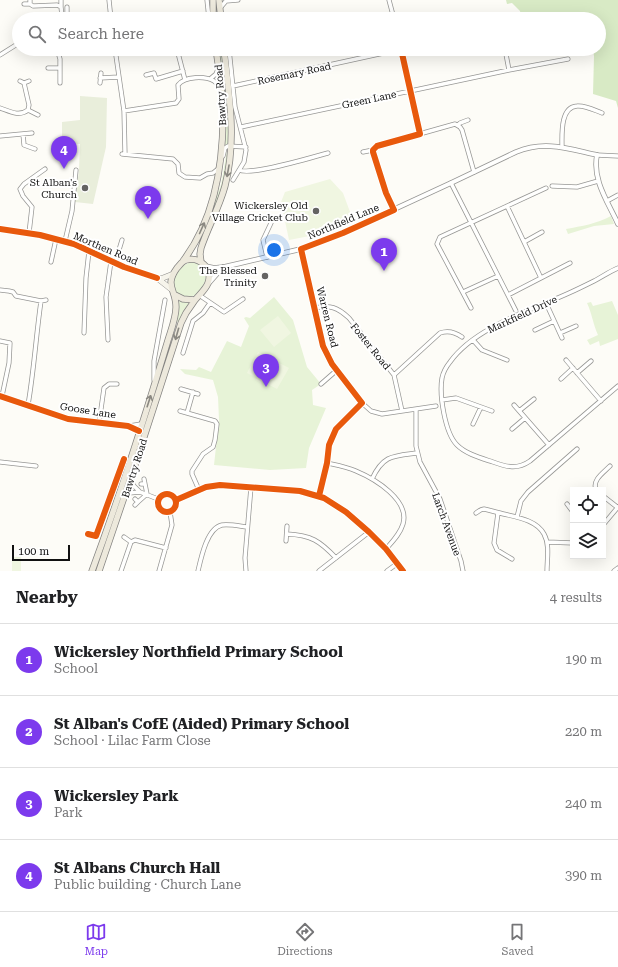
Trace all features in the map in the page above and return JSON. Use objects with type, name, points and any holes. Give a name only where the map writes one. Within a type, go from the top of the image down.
[{"type":"main road","points":[[213,0],[213,12]]},
{"type":"main road","points":[[219,0],[220,12]]},
{"type":"main road","name":"Bawtry Road","points":[[182,261],[195,243],[204,224],[216,186],[220,166],[223,116],[217,56]]},
{"type":"main road","name":"Bawtry Road","points":[[203,264],[200,254],[201,248],[222,195],[231,154],[231,112],[225,56]]},
{"type":"main road","name":"Morthen Road","points":[[0,230],[29,234],[65,242],[157,278],[171,288]]},
{"type":"main road","points":[[192,259],[203,264],[209,273],[209,281],[197,297],[183,299],[175,295],[171,288],[170,280],[182,261],[192,259]]},
{"type":"main road","points":[[157,278],[163,278],[173,274]]},
{"type":"main road","name":"Bawtry Road","points":[[92,571],[109,526],[165,350],[176,311],[175,295]]},
{"type":"main road","name":"Bawtry Road","points":[[99,571],[132,474],[180,323],[197,297]]},
{"type":"street","points":[[61,0],[62,12]]},
{"type":"street","points":[[109,0],[110,12]]},
{"type":"street","points":[[207,0],[208,12]]},
{"type":"street","points":[[220,8],[224,2],[228,0],[238,0]]},
{"type":"street","points":[[390,0],[393,12]]},
{"type":"street","points":[[24,4],[30,2],[33,6],[57,5],[61,7]]},
{"type":"street","points":[[67,7],[67,12]]},
{"type":"street","points":[[0,55],[12,47]]},
{"type":"street","points":[[59,56],[60,83]]},
{"type":"street","points":[[116,56],[124,111],[124,154],[173,159],[178,164],[179,173],[184,177],[202,178],[207,174],[211,174],[220,166]]},
{"type":"street","points":[[179,56],[185,80]]},
{"type":"street","name":"Bawtry Road","points":[[230,56],[237,113],[246,147],[244,162],[233,180]]},
{"type":"street","name":"Rosemary Road","points":[[233,86],[369,56]]},
{"type":"street","points":[[402,56],[420,134]]},
{"type":"street","points":[[506,56],[509,70]]},
{"type":"street","name":"Green Lane","points":[[241,127],[409,90],[568,59]]},
{"type":"street","points":[[210,79],[216,74],[218,67]]},
{"type":"street","points":[[48,68],[60,68]]},
{"type":"street","points":[[146,75],[154,73],[156,79],[183,72]]},
{"type":"street","points":[[100,78],[119,77]]},
{"type":"street","points":[[124,111],[176,104],[179,99],[178,85],[185,80],[201,77],[210,79],[216,82],[221,90]]},
{"type":"street","points":[[24,83],[28,80]]},
{"type":"street","points":[[20,81],[24,83]]},
{"type":"street","points":[[0,108],[18,114],[22,114],[28,110],[29,105],[24,83]]},
{"type":"street","points":[[562,147],[563,120],[571,108],[579,106],[602,113]]},
{"type":"street","points":[[28,110],[38,115]]},
{"type":"street","points":[[363,152],[373,150],[377,146],[453,124],[458,125],[468,120]]},
{"type":"street","points":[[458,125],[462,130],[474,172]]},
{"type":"street","points":[[0,136],[32,133]]},
{"type":"street","points":[[23,134],[24,145],[35,149]]},
{"type":"street","name":"Northfield Lane","points":[[203,264],[214,268],[224,267],[301,249],[343,233],[525,148],[542,145],[562,147],[598,155],[618,156]]},
{"type":"street","points":[[231,146],[246,147]]},
{"type":"street","name":"Bawtry Road","points":[[220,166],[225,148],[231,146]]},
{"type":"street","points":[[231,154],[239,147]]},
{"type":"street","points":[[373,150],[386,193],[394,210]]},
{"type":"street","points":[[239,170],[244,172],[270,168],[328,153]]},
{"type":"street","points":[[598,155],[596,168],[598,181],[618,224]]},
{"type":"street","points":[[29,234],[32,207],[23,196],[20,189],[24,184],[46,169]]},
{"type":"street","points":[[65,242],[72,211],[76,170]]},
{"type":"street","points":[[211,174],[214,178],[216,186]]},
{"type":"street","points":[[552,186],[577,187],[598,181]]},
{"type":"street","points":[[451,183],[516,311]]},
{"type":"street","points":[[471,308],[437,244],[438,240],[442,235],[546,188]]},
{"type":"street","points":[[607,200],[618,195]]},
{"type":"street","points":[[507,206],[541,278]]},
{"type":"street","points":[[267,257],[263,240],[271,224]]},
{"type":"street","points":[[524,242],[542,232]]},
{"type":"street","points":[[51,262],[56,239]]},
{"type":"street","points":[[108,340],[106,297],[113,262],[122,240]]},
{"type":"street","name":"Warren Road","points":[[301,249],[323,346],[329,359],[366,408],[378,413],[386,414],[436,406]]},
{"type":"street","points":[[84,334],[86,278],[89,251]]},
{"type":"street","points":[[508,295],[570,263]]},
{"type":"street","points":[[207,285],[224,267]]},
{"type":"street","name":"Markfield Drive","points":[[618,268],[546,304],[486,330],[456,354],[443,373],[441,384],[442,400],[448,429],[451,437],[457,444],[469,452],[515,468],[530,462],[618,386]]},
{"type":"street","points":[[463,292],[498,276]]},
{"type":"street","points":[[0,290],[13,292],[16,296],[41,301],[46,300]]},
{"type":"street","points":[[197,297],[224,312],[243,299]]},
{"type":"street","name":"Bawtry Road","points":[[154,385],[154,362],[165,300]]},
{"type":"street","points":[[28,405],[41,301]]},
{"type":"street","points":[[183,353],[193,321],[203,313],[210,303]]},
{"type":"street","points":[[546,304],[562,338]]},
{"type":"street","name":"Foster Road","points":[[314,308],[328,307],[342,311],[394,374],[402,411]]},
{"type":"street","points":[[535,330],[554,321]]},
{"type":"street","points":[[560,334],[576,326]]},
{"type":"street","points":[[394,374],[440,333],[448,331],[462,337]]},
{"type":"street","points":[[473,340],[482,350],[507,360]]},
{"type":"street","points":[[0,341],[10,343],[9,362],[1,396]]},
{"type":"street","points":[[156,347],[165,350]]},
{"type":"street","points":[[566,360],[601,401]]},
{"type":"street","points":[[577,373],[591,361]]},
{"type":"street","points":[[560,379],[573,368]]},
{"type":"street","points":[[321,384],[337,370]]},
{"type":"street","points":[[99,423],[104,388],[109,384],[117,384]]},
{"type":"street","points":[[181,389],[198,394]]},
{"type":"street","points":[[187,414],[193,392]]},
{"type":"street","name":"Goose Lane","points":[[1,396],[68,419],[128,426],[141,424]]},
{"type":"street","points":[[442,400],[456,398],[492,411]]},
{"type":"street","points":[[519,411],[534,399]]},
{"type":"street","points":[[319,496],[329,445],[336,429],[362,403]]},
{"type":"street","points":[[514,405],[549,445]]},
{"type":"street","points":[[473,424],[480,407]]},
{"type":"street","name":"Larch Avenue","points":[[416,409],[417,452],[420,462],[440,499],[463,571]]},
{"type":"street","points":[[180,411],[215,421],[217,424],[214,444],[210,450],[203,454],[192,471],[199,490]]},
{"type":"street","points":[[512,429],[525,418]]},
{"type":"street","points":[[139,431],[141,432],[144,430],[148,423]]},
{"type":"street","name":"Goose Lane","points":[[128,426],[139,431]]},
{"type":"street","points":[[517,517],[521,501],[528,492],[577,449]]},
{"type":"street","points":[[372,479],[379,465],[387,459],[417,452]]},
{"type":"street","points":[[0,462],[36,466]]},
{"type":"street","points":[[326,463],[349,468],[372,479],[397,499],[402,506],[404,512],[404,523],[396,538],[386,549]]},
{"type":"street","points":[[595,487],[596,480],[610,466]]},
{"type":"street","points":[[132,474],[133,485],[140,492]]},
{"type":"street","points":[[144,479],[143,484],[147,494]]},
{"type":"street","points":[[176,500],[206,487],[220,485],[300,491],[319,496],[339,507],[369,532],[386,549],[403,571]]},
{"type":"street","points":[[246,571],[245,558],[250,487]]},
{"type":"street","points":[[124,498],[129,493],[140,492],[158,499]]},
{"type":"street","points":[[135,505],[137,501],[147,494]]},
{"type":"street","points":[[161,495],[172,495],[176,500],[175,507],[170,512],[163,512],[158,508],[158,499],[161,495]]},
{"type":"street","points":[[605,523],[618,507],[606,498]]},
{"type":"street","points":[[567,504],[570,508]]},
{"type":"street","points":[[476,513],[483,509],[517,517],[538,526],[544,532],[547,542],[547,571]]},
{"type":"street","points":[[159,571],[172,525],[170,512]]},
{"type":"street","points":[[498,513],[494,543],[497,550],[512,559]]},
{"type":"street","points":[[198,571],[212,530],[221,525],[247,527]]},
{"type":"street","points":[[286,540],[287,526]]},
{"type":"street","points":[[318,571],[369,532]]},
{"type":"street","points":[[286,534],[304,536],[318,542],[336,558]]},
{"type":"street","points":[[124,537],[131,542]]},
{"type":"street","points":[[131,542],[135,540],[166,548]]},
{"type":"street","points":[[121,571],[131,542]]},
{"type":"street","points":[[547,542],[570,543]]},
{"type":"street","points":[[387,571],[398,563]]},
{"type":"street","points":[[614,571],[618,568]]},
{"type":"green space","points":[[506,0],[618,0],[618,108],[616,101],[593,94],[594,56],[606,56],[606,12],[520,12],[512,3],[507,4]]},
{"type":"green space","points":[[220,56],[223,56],[229,105],[230,144],[225,146],[225,108]]},
{"type":"green space","points":[[80,96],[107,98],[106,147],[93,204],[75,202],[79,170],[80,144],[62,143],[62,122],[80,120]]},
{"type":"green space","points":[[227,150],[229,150],[222,189],[203,237],[201,236],[221,185]]},
{"type":"green space","name":"Wickersley Old Village Cricket Club","points":[[330,179],[343,193],[353,220],[320,234],[289,240],[281,202],[285,192]]},
{"type":"green space","points":[[611,216],[614,224],[594,226],[568,234],[566,229],[594,223]]},
{"type":"green space","points":[[192,262],[205,269],[206,276],[201,289],[196,294],[190,297],[184,297],[178,294],[175,289],[174,278],[181,268]]},
{"type":"green space","points":[[274,297],[293,320],[307,367],[321,384],[312,390],[313,405],[326,408],[309,448],[306,468],[270,470],[214,465],[219,420],[218,397],[213,380],[185,374],[180,369],[196,370],[199,367],[211,372],[227,341],[241,347],[249,326],[244,318],[250,318]]},
{"type":"green space","points":[[612,301],[618,315],[618,339],[600,346],[599,341],[590,345],[587,340],[598,335],[587,303],[591,302],[593,306]]},
{"type":"green space","points":[[178,302],[189,303],[179,322],[175,321]]},
{"type":"green space","points":[[278,316],[291,333],[274,347],[260,330]]},
{"type":"green space","points":[[258,352],[289,368],[277,389],[262,381],[261,383],[256,380],[257,378],[247,373]]},
{"type":"green space","points":[[12,557],[21,557],[21,571],[12,571]]},
{"type":"cycle path","points":[[319,496],[327,463],[329,445],[336,429],[362,403],[332,364],[323,346],[301,249],[343,233],[394,210],[386,193],[373,150],[377,146],[420,134],[403,56]]},
{"type":"cycle path","points":[[0,229],[40,235],[74,244],[124,267],[157,278]]},
{"type":"cycle path","points":[[0,396],[68,419],[128,426],[139,431]]},
{"type":"cycle path","points":[[88,534],[96,536],[124,459]]},
{"type":"cycle path","points":[[176,500],[206,487],[220,485],[300,491],[324,498],[346,512],[369,532],[386,549],[403,571]]},
{"type":"cycle path","points":[[163,494],[171,494],[176,499],[176,503],[174,510],[171,512],[163,512],[158,507],[158,499],[163,494]]},
{"type":"place","name":"St Albans Church Hall","points":[[64,169]]},
{"type":"place","name":"St Alban's Church","points":[[85,188]]},
{"type":"place","name":"Wickersley Old Village Cricket Club","points":[[316,211]]},
{"type":"place","name":"St Alban's CofE (Aided) Primary School","points":[[148,219]]},
{"type":"place","name":"Wickersley Northfield Primary School","points":[[384,271]]},
{"type":"place","name":"The Blessed Trinity","points":[[265,276]]},
{"type":"place","name":"Wickersley Park","points":[[266,387]]}]
